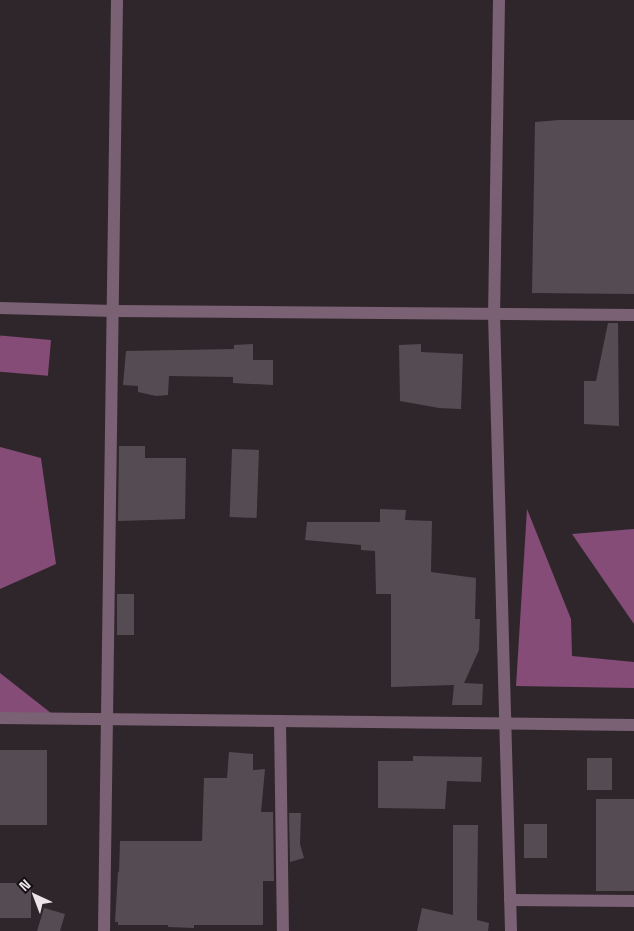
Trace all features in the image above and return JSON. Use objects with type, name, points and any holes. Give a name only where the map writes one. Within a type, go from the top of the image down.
[{"type":"street","points":[[104,931],[117,0]]},
{"type":"street","points":[[499,0],[494,314],[511,931]]},
{"type":"street","points":[[0,308],[113,311],[634,315]]},
{"type":"street","points":[[0,718],[634,725]]},
{"type":"street","points":[[280,721],[282,931]]},
{"type":"street","points":[[510,900],[634,901]]},
{"type":"shaded area","points":[[0,336],[51,340],[48,376],[0,372]]},
{"type":"shaded area","points":[[0,447],[41,458],[56,564],[0,589]]},
{"type":"shaded area","points":[[527,509],[571,619],[572,656],[634,662],[634,688],[516,686]]},
{"type":"shaded area","points":[[634,529],[634,624],[572,534]]},
{"type":"shaded area","points":[[0,673],[56,717],[0,717]]},
{"type":"building","points":[[559,120],[634,120],[634,294],[532,293],[535,122]]},
{"type":"building","points":[[608,323],[618,323],[619,426],[584,424],[584,381],[596,381]]},
{"type":"building","points":[[253,344],[253,360],[273,360],[273,385],[233,383],[233,377],[169,376],[168,395],[156,396],[138,392],[138,386],[123,385],[126,351],[234,349],[234,345]]},
{"type":"building","points":[[421,344],[421,352],[463,354],[461,409],[439,408],[400,401],[399,345]]},
{"type":"building","points":[[119,446],[145,446],[145,458],[186,458],[185,519],[118,521]]},
{"type":"building","points":[[232,449],[259,450],[257,518],[230,517]]},
{"type":"building","points":[[380,509],[406,510],[405,520],[432,521],[431,572],[476,578],[475,619],[480,619],[479,650],[464,683],[483,684],[482,705],[452,705],[454,685],[391,687],[391,594],[376,594],[375,551],[361,550],[361,545],[305,540],[307,522],[380,522]]},
{"type":"building","points":[[117,594],[134,594],[134,635],[117,635]]},
{"type":"building","points":[[0,750],[47,750],[47,825],[0,825]]},
{"type":"building","points":[[229,752],[253,754],[253,770],[265,769],[261,812],[273,812],[274,881],[263,881],[263,925],[194,925],[194,928],[168,927],[168,925],[118,925],[118,922],[115,922],[120,841],[202,841],[204,778],[227,778]]},
{"type":"building","points":[[413,756],[482,757],[481,782],[447,781],[445,809],[378,808],[378,761],[413,761]]},
{"type":"building","points":[[587,758],[612,758],[612,790],[587,790]]},
{"type":"building","points":[[596,799],[634,799],[634,891],[596,891]]},
{"type":"building","points":[[289,813],[301,813],[300,844],[304,858],[290,862]]},
{"type":"building","points":[[524,824],[547,824],[547,858],[524,858]]},
{"type":"building","points":[[453,825],[478,825],[477,920],[489,923],[488,931],[417,931],[422,908],[453,915]]},
{"type":"building","points":[[0,883],[31,883],[31,918],[0,918]]},
{"type":"building","points":[[44,908],[65,914],[60,931],[37,931]]}]
